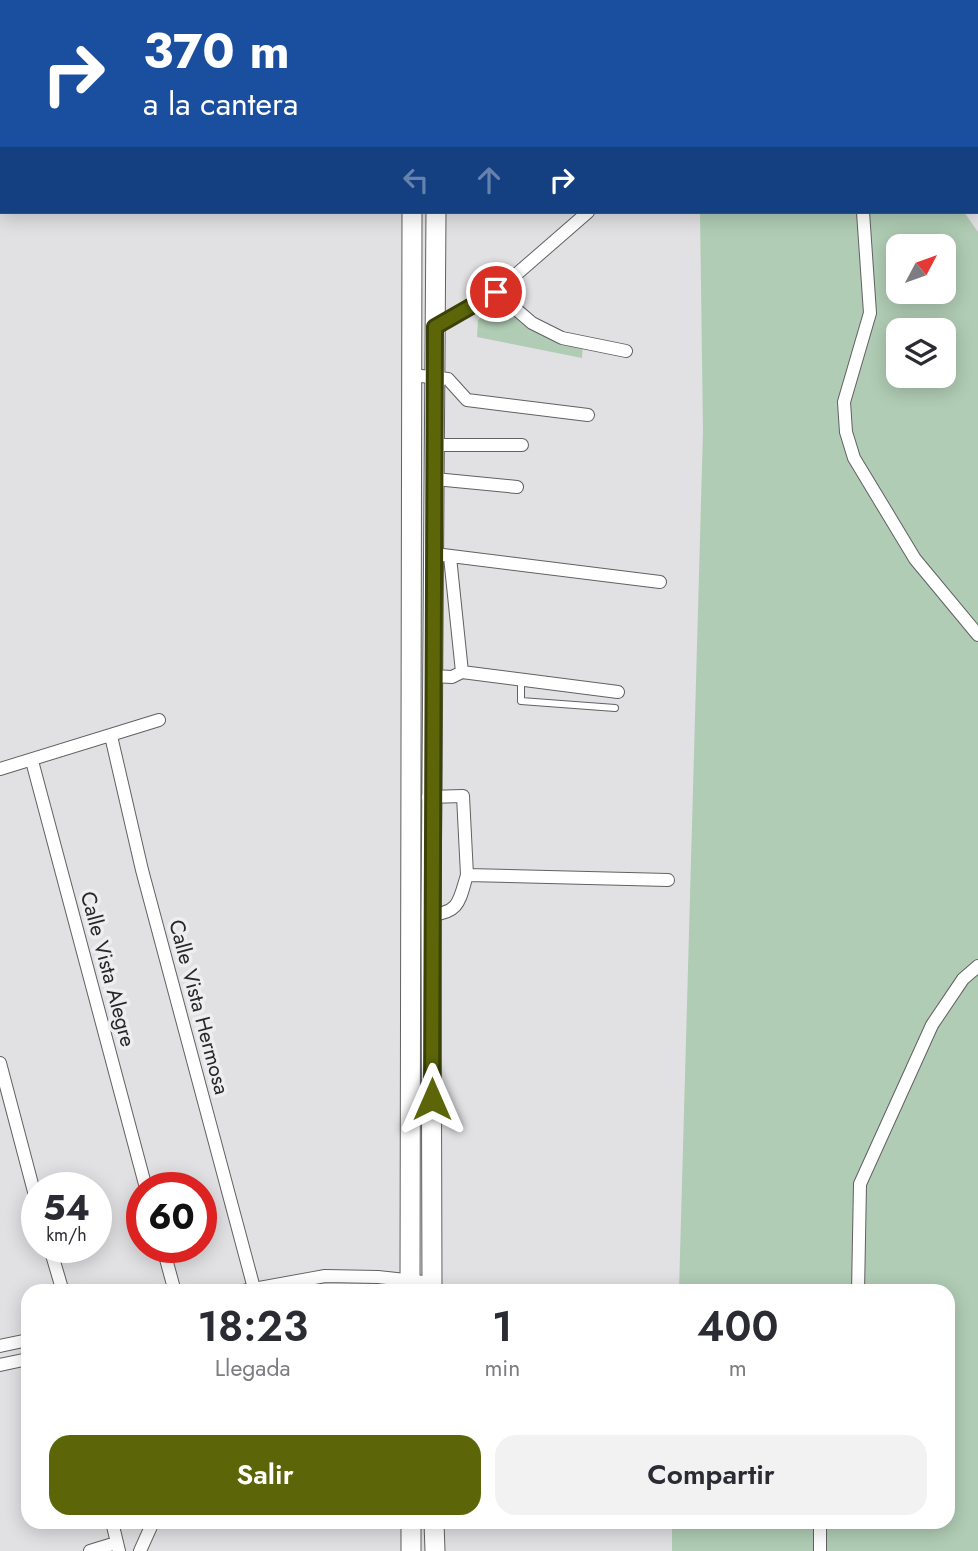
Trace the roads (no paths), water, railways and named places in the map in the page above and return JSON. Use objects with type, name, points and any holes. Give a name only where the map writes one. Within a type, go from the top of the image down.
[{"type":"main road","points":[[410,1284],[412,214]]},
{"type":"main road","points":[[432,1284],[430,915],[433,676],[442,556],[435,479],[436,214]]},
{"type":"main road","points":[[411,1529],[411,1551]]},
{"type":"main road","points":[[434,1529],[435,1551]]},
{"type":"street","points":[[435,327],[496,292],[587,214]]},
{"type":"street","points":[[863,214],[870,313],[844,402],[846,432],[854,458],[915,559],[978,635]]},
{"type":"street","points":[[496,292],[532,323],[562,338],[626,351]]},
{"type":"street","points":[[412,375],[453,382],[460,396],[467,400],[589,415]]},
{"type":"street","points":[[436,445],[522,445]]},
{"type":"street","points":[[435,479],[517,487]]},
{"type":"street","points":[[462,672],[442,556],[660,582]]},
{"type":"street","points":[[433,676],[452,677],[462,672],[618,692]]},
{"type":"street","points":[[0,769],[159,720]]},
{"type":"street","name":"Calle Vista Hermosa","points":[[111,736],[142,870],[253,1284]]},
{"type":"street","name":"Calle Vista Alegre","points":[[32,761],[142,1172]]},
{"type":"street","points":[[410,796],[463,796],[467,875],[458,905],[446,914],[430,915]]},
{"type":"street","points":[[467,875],[668,880]]},
{"type":"street","points":[[858,1284],[860,1184],[932,1025],[963,979],[978,966]]},
{"type":"street","points":[[0,1063],[29,1172]]},
{"type":"street","points":[[54,1263],[61,1284]]},
{"type":"street","points":[[167,1263],[173,1284]]},
{"type":"street","points":[[285,1284],[325,1276],[378,1277],[400,1284]]},
{"type":"street","points":[[0,1346],[21,1342]]},
{"type":"street","points":[[0,1364],[21,1360]]},
{"type":"street","points":[[90,1551],[117,1547],[113,1529]]},
{"type":"street","points":[[140,1551],[150,1529]]},
{"type":"street","points":[[820,1529],[820,1551]]},
{"type":"lane","points":[[522,680],[521,701],[615,708]]}]
